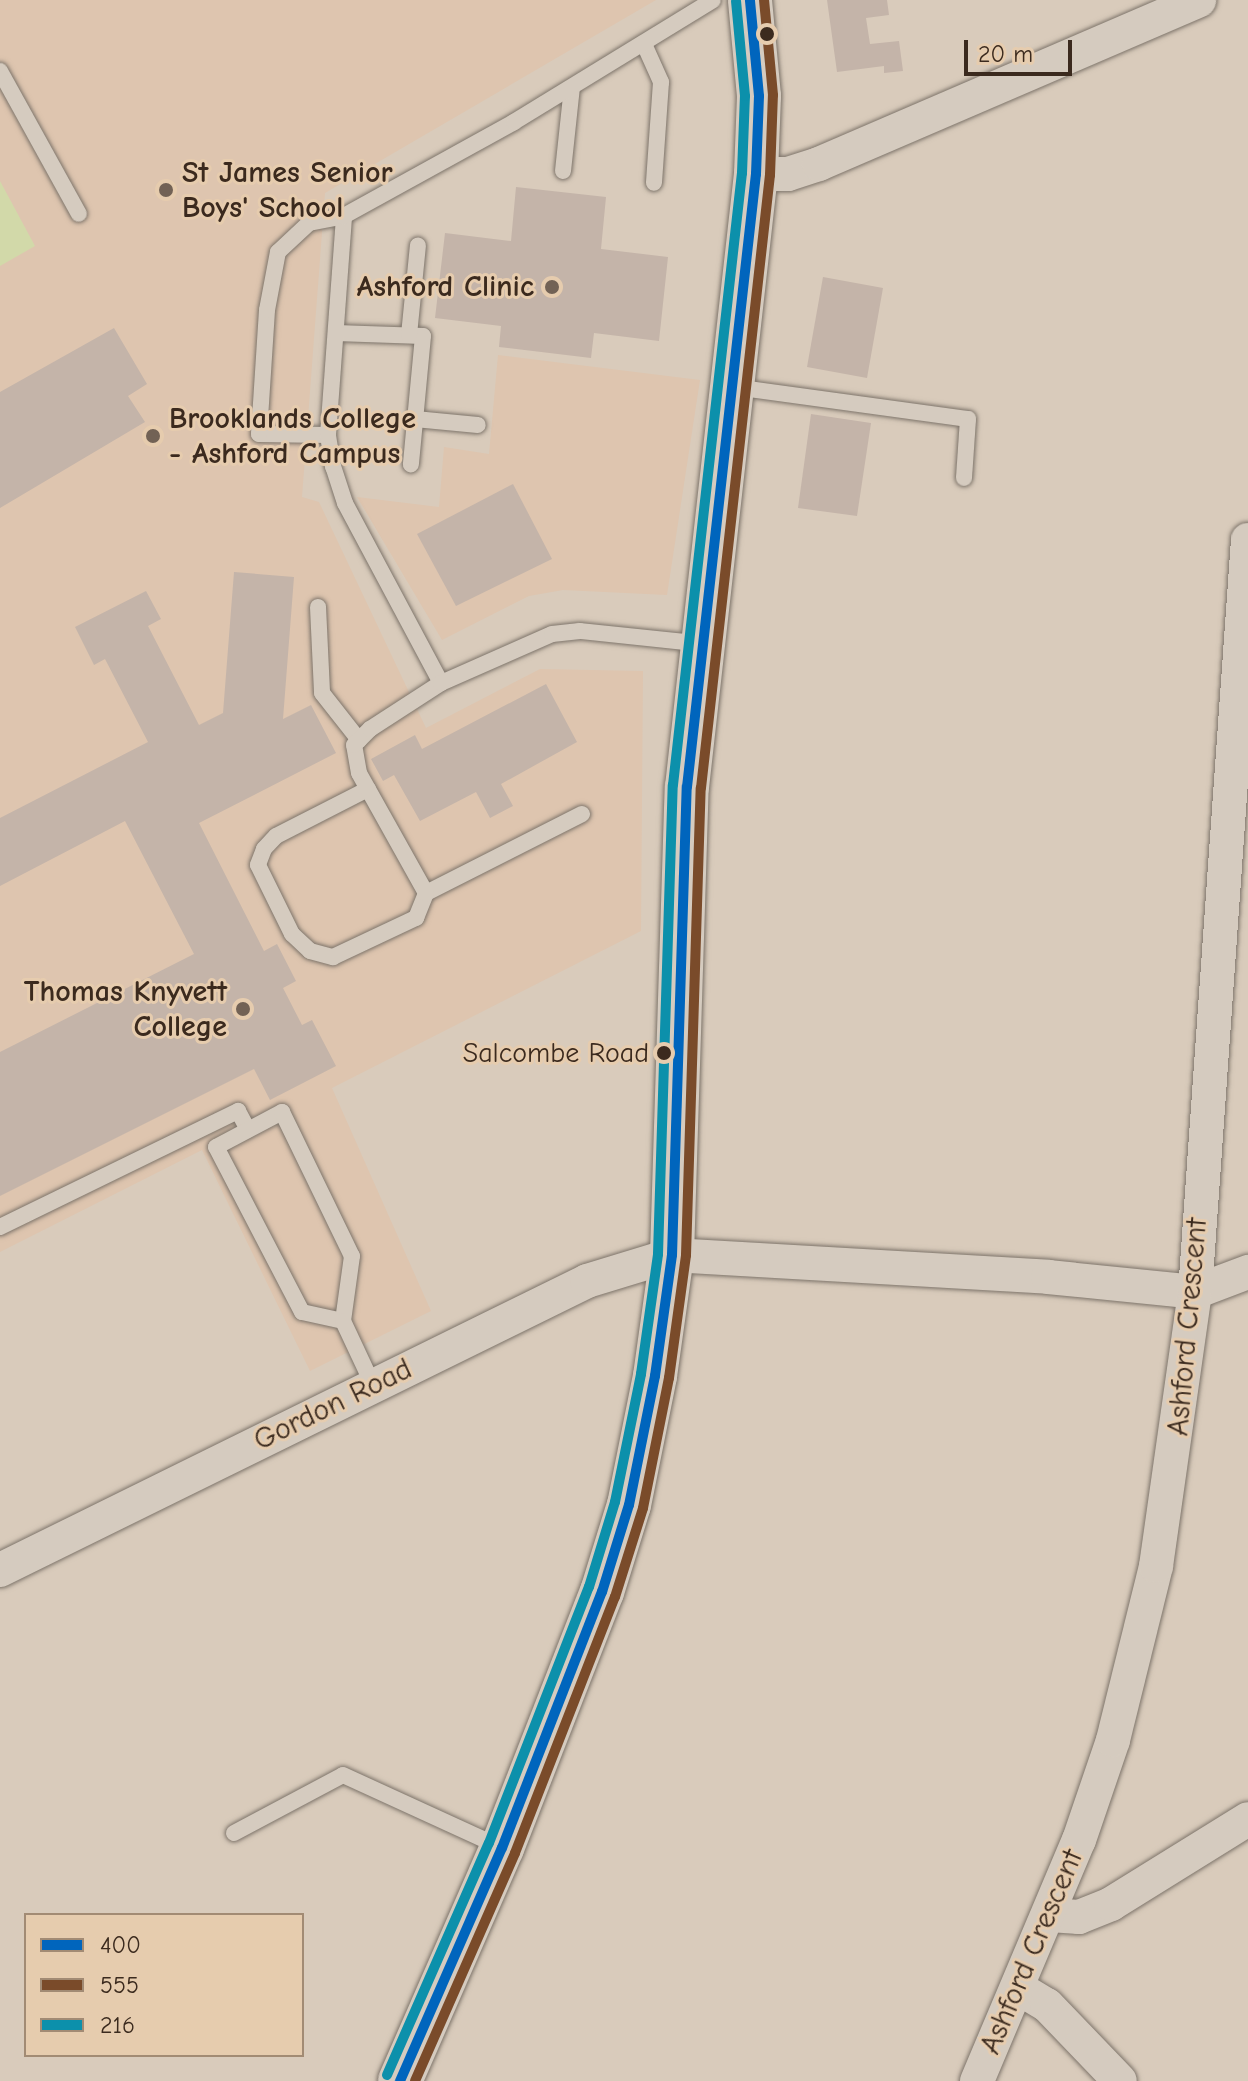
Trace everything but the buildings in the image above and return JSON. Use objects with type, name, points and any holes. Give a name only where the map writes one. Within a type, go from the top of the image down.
[{"type":"main road","points":[[400,2081],[502,1848],[602,1592],[629,1505],[672,1255],[687,787],[756,174],[759,96],[750,0]]},
{"type":"street","points":[[756,174],[788,174],[819,164],[1199,0]]},
{"type":"street","name":"Ashford Crescent","points":[[977,2081],[1050,1915],[1113,1740],[1156,1566],[1195,1292],[1241,714],[1248,540]]},
{"type":"street","points":[[672,1255],[1048,1277],[1195,1292],[1248,1272]]},
{"type":"street","name":"Gordon Road","points":[[0,1570],[587,1281],[672,1255]]},
{"type":"street","points":[[1050,1915],[1079,1917],[1111,1904],[1248,1819]]},
{"type":"street","points":[[1020,1989],[1047,2005],[1120,2081]]},
{"type":"lane","points":[[328,435],[259,434],[265,341],[278,252],[309,223],[344,216],[572,87],[713,0]]},
{"type":"lane","points":[[644,44],[661,82],[654,183]]},
{"type":"lane","points":[[0,71],[79,214]]},
{"type":"lane","points":[[563,171],[572,87]]},
{"type":"lane","points":[[344,216],[328,435],[345,503],[441,683]]},
{"type":"lane","points":[[409,335],[418,245]]},
{"type":"lane","points":[[336,333],[423,336],[411,464]]},
{"type":"lane","points":[[732,387],[968,419],[964,478]]},
{"type":"lane","points":[[415,419],[478,425]]},
{"type":"lane","points":[[318,607],[322,693],[359,740]]},
{"type":"lane","points":[[426,893],[368,789],[354,745],[359,740],[441,683],[552,634],[580,631],[704,644]]},
{"type":"lane","points":[[368,789],[276,836],[264,849],[258,865],[292,934],[310,951],[333,957],[416,918],[426,893],[582,814]]},
{"type":"lane","points":[[0,1227],[238,1111],[248,1130]]},
{"type":"lane","points":[[343,1321],[302,1312],[216,1147],[282,1112],[352,1256],[343,1321],[373,1385]]},
{"type":"lane","points":[[234,1833],[343,1775],[502,1848]]},
{"type":"shaded area","points":[[0,0],[656,0],[325,193],[302,497],[319,502],[426,728],[540,669],[643,671],[641,931],[332,1088],[431,1311],[310,1371],[202,1150],[0,1252]]},
{"type":"shaded area","points":[[498,355],[700,380],[667,595],[563,590],[529,596],[442,640],[357,497],[439,507],[444,447],[489,454]]},
{"type":"green space","points":[[0,181],[35,246],[0,266]]},
{"type":"transit line","name":"400","points":[[400,2081],[502,1848],[602,1592],[629,1505],[655,1376],[672,1255],[687,787],[756,174],[759,96],[750,0]]},
{"type":"transit line","name":"555","points":[[415,2081],[515,1853],[615,1597],[643,1508],[669,1378],[686,1255],[701,788],[770,175],[773,95],[764,0]]},
{"type":"transit line","name":"216","points":[[387,2075],[489,1843],[589,1587],[615,1502],[641,1374],[658,1254],[673,785],[742,173],[745,96],[736,1]]},
{"type":"place","name":"St James Senior Boys' School","points":[[166,190]]},
{"type":"place","name":"Ashford Clinic","points":[[552,287]]},
{"type":"place","name":"Brooklands College - Ashford Campus","points":[[153,436]]},
{"type":"place","name":"Thomas Knyvett College","points":[[243,1009]]},
{"type":"place","name":"Salcombe Road","points":[[664,1053]]}]
